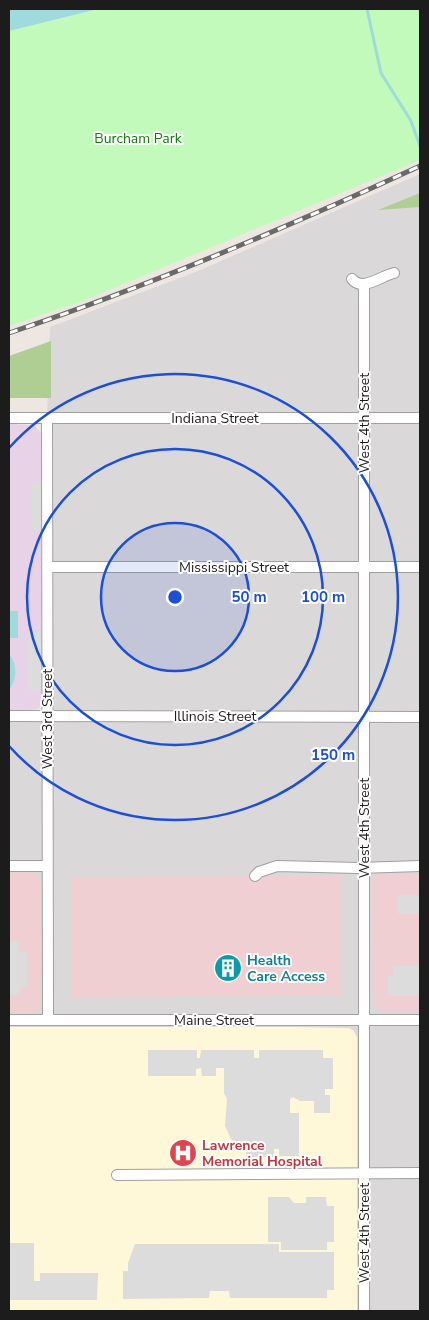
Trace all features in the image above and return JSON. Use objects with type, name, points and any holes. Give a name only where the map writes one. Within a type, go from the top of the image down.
[{"type":"street","points":[[352,279],[357,284],[364,285],[394,273]]},
{"type":"street","name":"West 4th Street","points":[[364,285],[364,1311]]},
{"type":"street","name":"Indiana Street","points":[[9,418],[420,418]]},
{"type":"street","name":"West 3rd Street","points":[[47,418],[48,1020]]},
{"type":"street","name":"Mississippi Street","points":[[47,567],[420,567]]},
{"type":"street","name":"Illinois Street","points":[[9,716],[420,717]]},
{"type":"street","points":[[9,866],[48,866]]},
{"type":"street","points":[[255,876],[259,872],[277,866],[420,866]]},
{"type":"street","name":"Maine Street","points":[[9,1020],[420,1020]]},
{"type":"street","points":[[117,1175],[420,1173]]},
{"type":"shaded area","points":[[420,174],[420,1311],[9,1311],[9,716],[47,716],[47,418],[50,327],[198,271]]},
{"type":"shaded area","points":[[9,424],[34,425],[41,433],[42,700],[39,708],[31,711],[9,711]]},
{"type":"shaded area","points":[[32,484],[41,484],[41,532],[32,532]]},
{"type":"shaded area","points":[[28,631],[42,631],[42,690],[28,690]]},
{"type":"shaded area","points":[[9,872],[34,873],[42,883],[42,1002],[39,1009],[31,1013],[9,1013]]},
{"type":"shaded area","points":[[378,873],[420,873],[420,1012],[383,1012],[374,1006],[371,878]]},
{"type":"shaded area","points":[[342,876],[342,996],[71,997],[71,877]]},
{"type":"shaded area","points":[[398,895],[420,895],[420,914],[398,914]]},
{"type":"shaded area","points":[[9,941],[19,941],[19,952],[27,952],[27,987],[20,988],[20,995],[9,995]]},
{"type":"shaded area","points":[[393,966],[420,966],[420,996],[388,996],[388,975],[393,975]]},
{"type":"shaded area","name":"Lawrence Memorial Hospital","points":[[9,1027],[293,1027],[349,1028],[354,1031],[357,1037],[357,1311],[9,1311]]},
{"type":"shaded area","points":[[148,1050],[197,1050],[197,1058],[200,1058],[201,1050],[254,1050],[254,1058],[259,1058],[259,1050],[323,1050],[323,1058],[333,1058],[333,1089],[325,1089],[325,1095],[330,1095],[330,1113],[314,1113],[314,1101],[300,1101],[293,1097],[290,1099],[290,1113],[299,1113],[299,1156],[279,1156],[279,1149],[274,1149],[274,1157],[246,1157],[246,1149],[231,1139],[225,1126],[227,1099],[224,1093],[224,1068],[216,1068],[216,1076],[202,1076],[201,1068],[196,1069],[196,1076],[148,1076]]},
{"type":"shaded area","points":[[268,1197],[289,1197],[294,1203],[306,1203],[306,1197],[326,1197],[327,1206],[334,1206],[334,1242],[327,1242],[327,1250],[281,1250],[281,1242],[268,1242]]},
{"type":"shaded area","points":[[9,1243],[34,1243],[34,1281],[40,1281],[40,1273],[98,1273],[97,1300],[9,1300]]},
{"type":"shaded area","points":[[135,1244],[279,1244],[279,1252],[334,1252],[334,1290],[327,1290],[327,1298],[230,1298],[229,1291],[210,1291],[209,1298],[123,1299],[123,1271],[128,1271],[128,1263]]},
{"type":"green space","name":"Burcham Park","points":[[98,9],[420,9],[420,160],[83,301],[9,326],[9,31]]},
{"type":"green space","points":[[420,193],[420,207],[378,210]]},
{"type":"green space","points":[[51,341],[51,398],[9,398],[9,356]]},
{"type":"water","points":[[9,9],[98,9],[9,31]]},
{"type":"water","points":[[9,611],[18,611],[18,638],[9,638]]},
{"type":"water","points":[[9,654],[14,663],[15,677],[9,690]]},
{"type":"waterway","points":[[367,9],[381,73],[411,121],[420,146]]},
{"type":"railway","points":[[9,333],[113,296],[217,255],[319,212],[420,166]]},
{"type":"place","name":"Health Care Access","points":[[228,968]]},
{"type":"place","name":"Lawrence Memorial Hospital","points":[[183,1153]]}]
